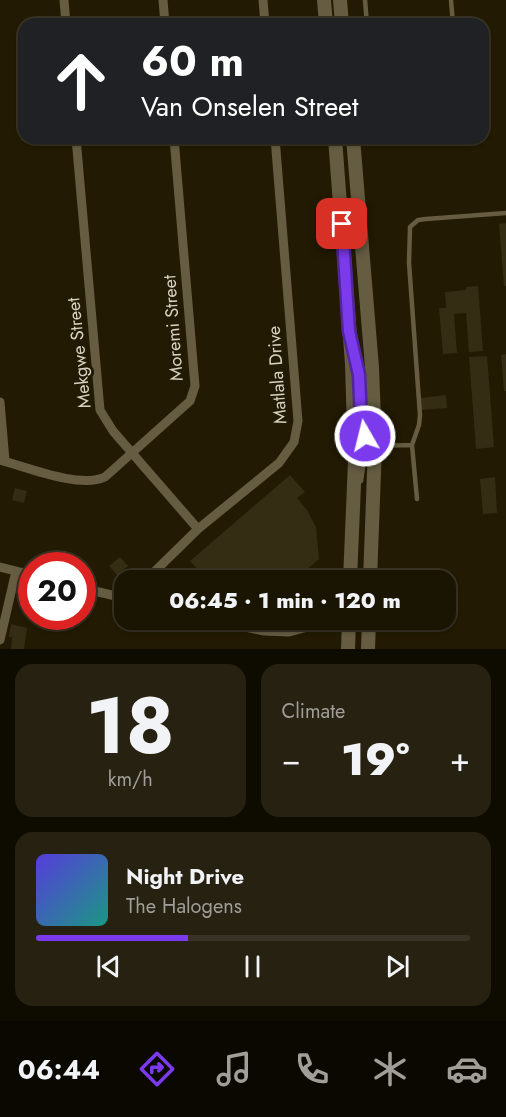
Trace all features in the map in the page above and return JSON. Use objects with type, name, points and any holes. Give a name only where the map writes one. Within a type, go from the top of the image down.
[{"type":"main road","points":[[324,0],[326,18]]},
{"type":"main road","points":[[340,0],[342,18]]},
{"type":"main road","points":[[335,144],[349,331],[355,461],[350,570]]},
{"type":"main road","points":[[354,144],[371,344],[375,446],[370,570]]},
{"type":"main road","points":[[348,649],[349,630]]},
{"type":"main road","points":[[368,649],[369,630]]},
{"type":"street","points":[[64,0],[66,18]]},
{"type":"street","points":[[163,0],[164,18]]},
{"type":"street","points":[[262,0],[264,18]]},
{"type":"street","name":"Mekgwe Street","points":[[76,144],[97,399],[104,419],[198,530]]},
{"type":"street","name":"Moremi Street","points":[[2,461],[88,482],[105,477],[190,401],[195,386],[175,144]]},
{"type":"street","name":"Matlala Drive","points":[[157,570],[198,530],[279,463],[297,434],[298,421],[275,144]]},
{"type":"street","points":[[0,402],[2,461]]},
{"type":"street","points":[[0,567],[16,571],[0,640]]},
{"type":"street","points":[[96,591],[114,596]]},
{"type":"street","points":[[267,630],[289,632],[294,630]]},
{"type":"lane","points":[[365,0],[366,18]]},
{"type":"lane","points":[[451,0],[452,18]]},
{"type":"lane","points":[[417,499],[412,445],[420,415],[409,263],[410,227],[418,220],[506,213]]},
{"type":"lane","points":[[349,331],[359,375],[362,431],[375,446]]},
{"type":"lane","points":[[375,446],[412,445]]},
{"type":"lane","points":[[351,553],[359,509],[362,466],[375,446]]},
{"type":"building","points":[[506,223],[506,286],[504,286],[499,224]]},
{"type":"building","points":[[478,286],[483,351],[469,352],[466,313],[454,314],[457,353],[443,354],[439,308],[446,308],[445,292]]},
{"type":"building","points":[[506,354],[506,391],[504,391],[501,355]]},
{"type":"building","points":[[487,356],[494,447],[476,449],[469,357]]},
{"type":"building","points":[[446,395],[447,408],[421,410],[420,398]]},
{"type":"building","points":[[290,475],[305,492],[297,498],[316,527],[319,559],[306,570],[198,570],[190,561]]},
{"type":"building","points":[[495,477],[497,513],[483,514],[480,479]]},
{"type":"building","points":[[15,488],[27,491],[24,503],[12,500]]},
{"type":"building","points":[[120,557],[128,566],[123,570],[114,572],[109,566]]},
{"type":"building","points":[[11,624],[18,626],[18,630],[27,630],[24,649],[11,649],[12,637],[9,637]]},
{"type":"route","points":[[342,224],[349,331],[359,375],[361,422],[365,436]]}]
